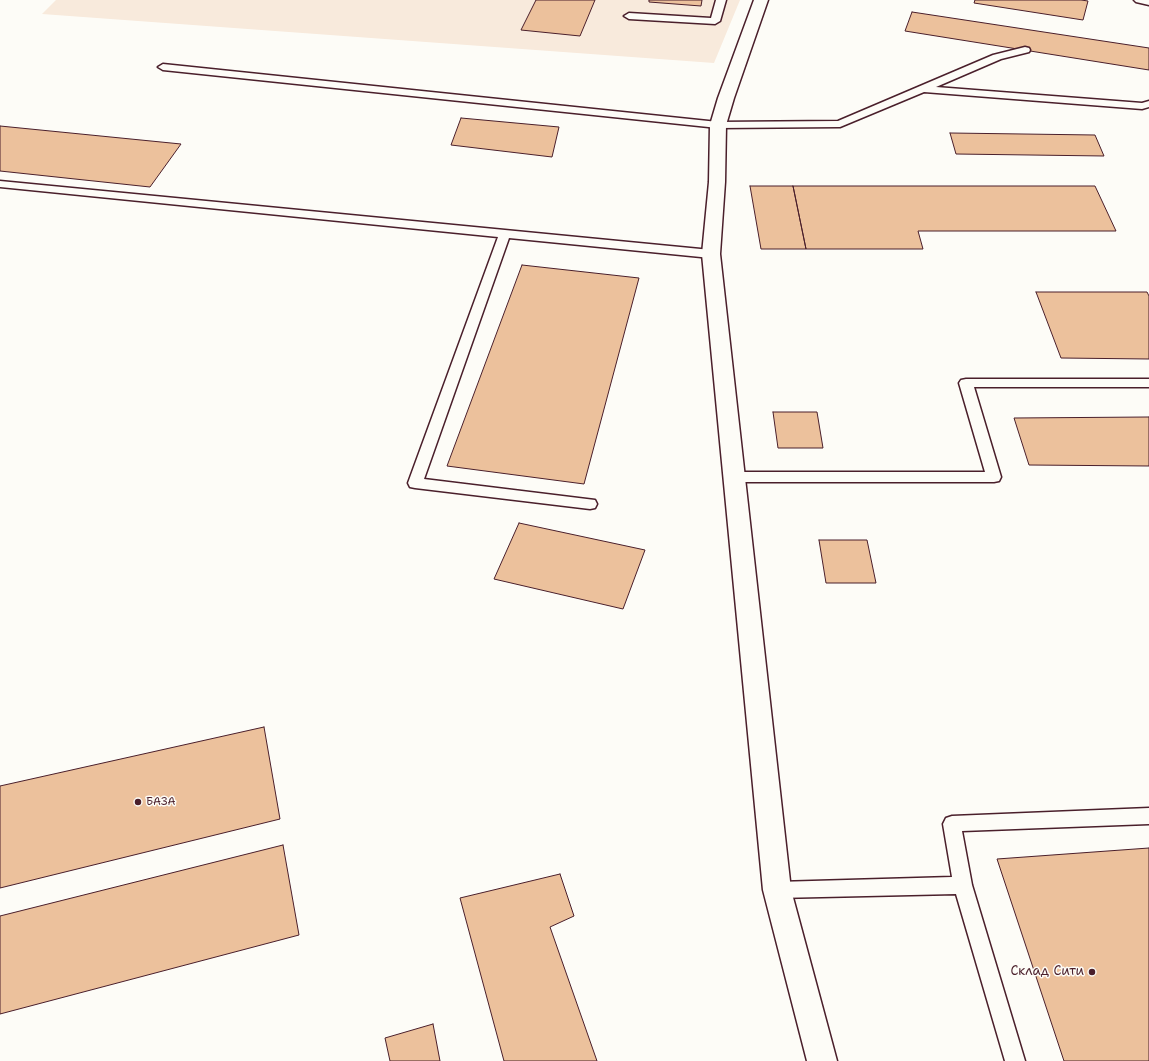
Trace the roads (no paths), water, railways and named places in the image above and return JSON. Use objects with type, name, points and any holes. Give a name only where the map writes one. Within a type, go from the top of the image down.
[{"type":"street","points":[[761,0],[726,98],[718,125],[717,182],[711,254],[777,890],[822,1061]]},
{"type":"lane","points":[[629,16],[715,21],[721,0]]},
{"type":"lane","points":[[1139,0],[1149,2]]},
{"type":"lane","points":[[163,67],[718,125],[840,124],[997,57],[1025,50]]},
{"type":"lane","points":[[922,89],[1142,106],[1149,104]]},
{"type":"lane","points":[[0,184],[711,254]]},
{"type":"lane","points":[[505,233],[415,483],[590,504]]},
{"type":"lane","points":[[734,477],[994,477],[966,383],[1149,383]]},
{"type":"lane","points":[[1015,1061],[963,885],[952,824],[1149,816]]},
{"type":"lane","points":[[777,890],[963,885]]},
{"type":"place","name":"БАЗА","points":[[138,802]]},
{"type":"place","name":"Склад Сити","points":[[1092,972]]}]
